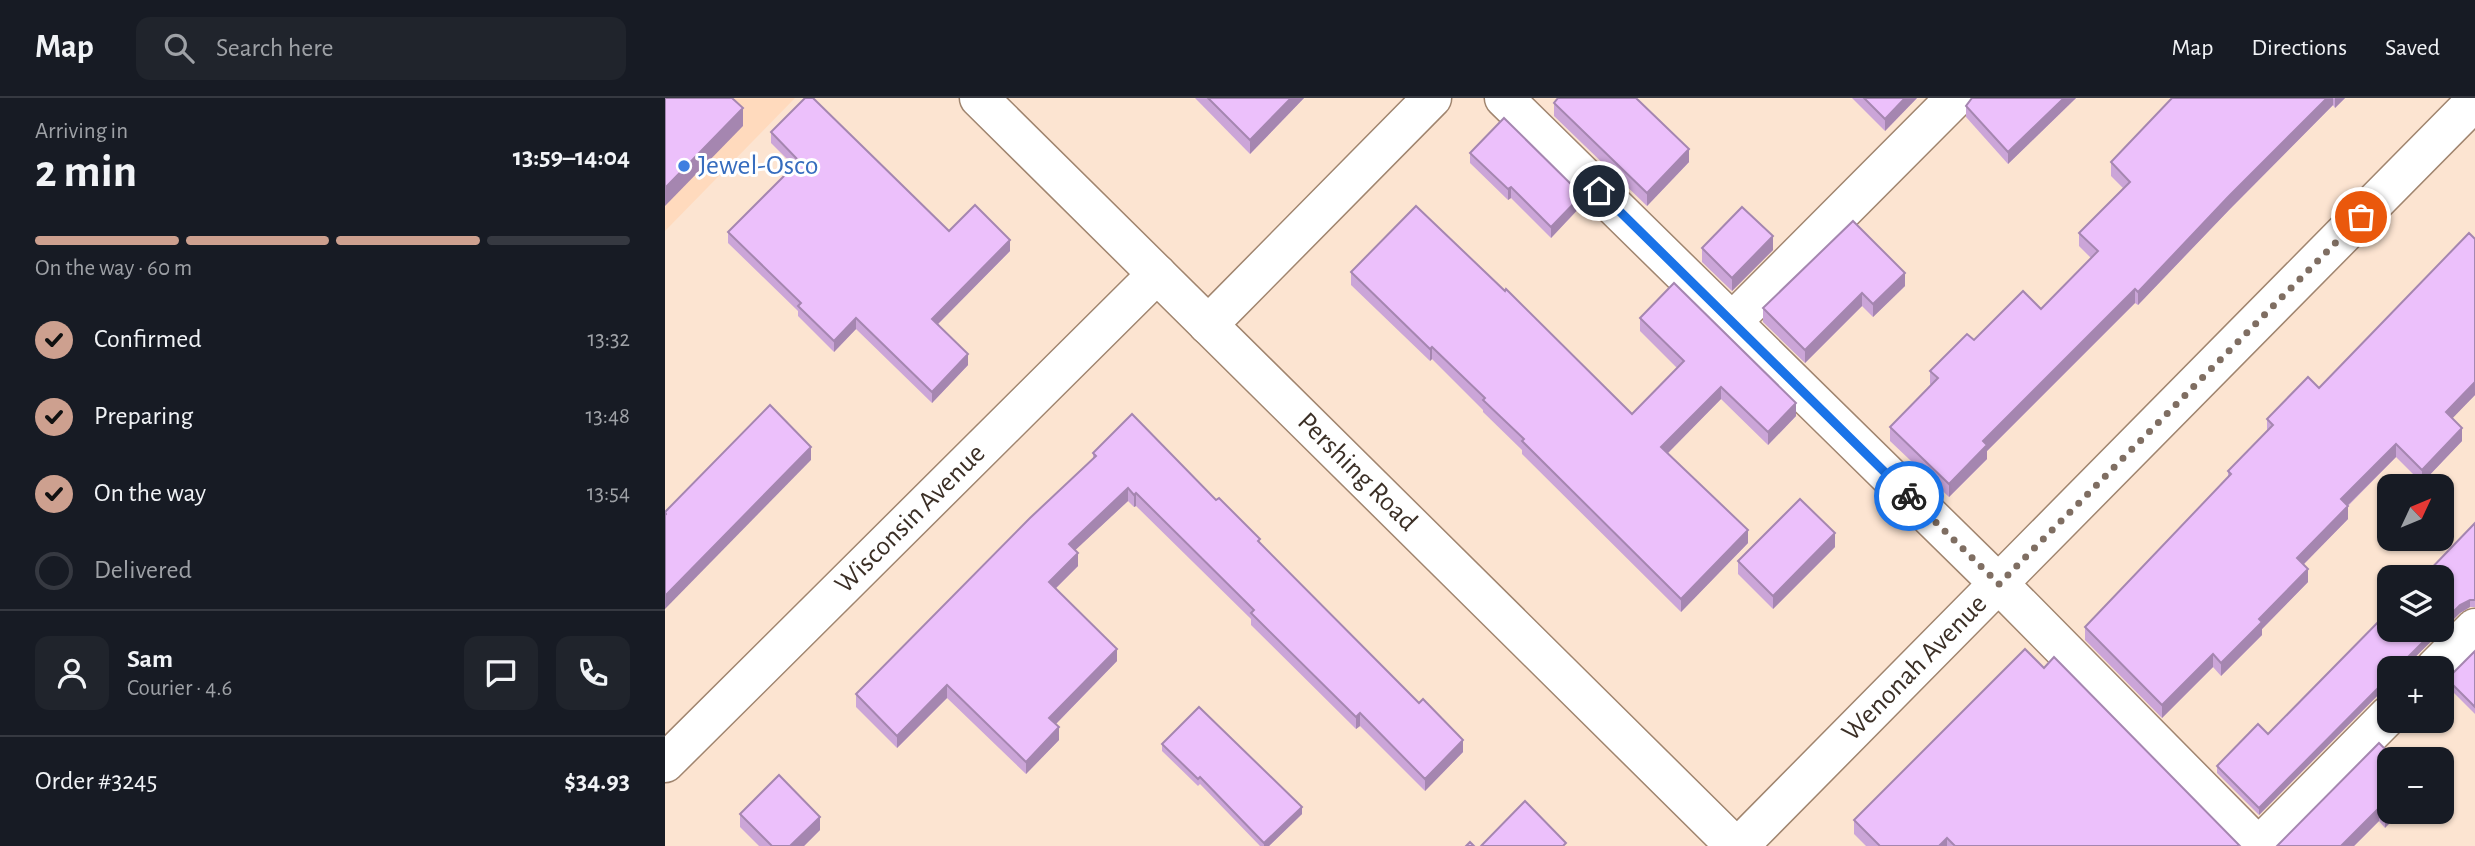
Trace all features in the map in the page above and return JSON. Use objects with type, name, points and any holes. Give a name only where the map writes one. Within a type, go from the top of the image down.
[{"type":"street","name":"Pershing Road","points":[[979,98],[1737,846]]},
{"type":"street","points":[[1208,325],[1432,98]]},
{"type":"street","points":[[1504,98],[1999,584],[2259,846],[2377,727]]},
{"type":"street","points":[[1732,322],[1955,98]]},
{"type":"street","name":"Wenonah Avenue","points":[[1737,846],[2475,101]]},
{"type":"street","name":"Wisconsin Avenue","points":[[665,763],[1157,274]]},
{"type":"street","points":[[2447,656],[2475,628]]},
{"type":"shaded area","points":[[665,98],[795,98],[665,231]]},
{"type":"building","name":"Jewel-Osco","points":[[665,98],[732,98],[743,108],[665,188]]},
{"type":"building","points":[[805,98],[813,98],[949,231],[975,205],[1010,240],[932,319],[968,354],[932,392],[856,318],[834,341],[798,306],[801,303],[728,232],[799,161],[771,132]]},
{"type":"building","points":[[1208,98],[1291,98],[1250,140]]},
{"type":"building","points":[[1558,98],[1636,98],[1689,149],[1647,193],[1554,103]]},
{"type":"building","points":[[1864,98],[1905,98],[1885,119]]},
{"type":"building","points":[[1972,98],[2064,98],[2008,152],[1966,106]]},
{"type":"building","points":[[2172,98],[2327,98],[2138,292],[2135,289],[1983,441],[1987,445],[1949,484],[1890,427],[1938,378],[1930,371],[1967,334],[1974,340],[2023,291],[2041,309],[2098,251],[2079,233],[2130,182],[2111,162]]},
{"type":"building","points":[[1504,118],[1582,195],[1551,227],[1511,187],[1508,189],[1470,153]]},
{"type":"building","points":[[1416,206],[1505,291],[1506,289],[1632,414],[1684,361],[1640,318],[1674,283],[1796,403],[1768,432],[1721,387],[1661,447],[1748,530],[1681,599],[1522,441],[1524,439],[1483,400],[1485,398],[1351,272]]},
{"type":"building","points":[[1742,207],[1773,236],[1732,278],[1702,248]]},
{"type":"building","points":[[1853,221],[1905,273],[1873,304],[1862,293],[1805,350],[1763,308]]},
{"type":"building","points":[[2469,233],[2475,239],[2475,382],[2446,412],[2462,428],[2422,470],[2396,444],[2341,499],[2348,506],[2297,558],[2308,569],[2259,619],[2262,622],[2221,663],[2213,654],[2162,705],[2085,627],[2231,474],[2228,471],[2273,425],[2267,419],[2308,377],[2319,388]]},
{"type":"building","points":[[770,405],[811,447],[665,596],[665,512]]},
{"type":"building","points":[[1132,414],[1216,500],[1219,498],[1260,539],[1258,541],[1419,703],[1423,699],[1463,740],[1425,779],[1360,713],[1356,717],[1251,613],[1254,610],[1128,488],[1069,544],[1078,553],[1049,582],[1117,649],[1049,718],[1059,727],[1026,762],[947,685],[897,736],[856,694],[1030,518],[1096,456],[1093,453]]},
{"type":"building","points":[[1800,499],[1835,533],[1773,596],[1738,561]]},
{"type":"building","points":[[2475,523],[2475,600],[2460,605],[2454,611],[2454,565],[2435,565],[2448,551],[2454,551],[2454,545]]},
{"type":"building","points":[[2377,623],[2377,642],[2423,642],[2409,656],[2377,656],[2377,689],[2259,808],[2217,766],[2258,724],[2268,734]]},
{"type":"building","points":[[2025,649],[2044,668],[2054,657],[2240,846],[1955,846],[1947,838],[1939,846],[1880,846],[1854,820]]},
{"type":"building","points":[[2475,651],[2475,707],[2454,686],[2454,672]]},
{"type":"building","points":[[1199,707],[1302,807],[1264,843],[1200,777],[1198,779],[1162,744]]},
{"type":"building","points":[[2379,743],[2383,747],[2377,747],[2377,810],[2341,846],[2277,846]]},
{"type":"building","points":[[779,775],[820,817],[790,846],[772,846],[740,814]]},
{"type":"building","points":[[1525,801],[1566,843],[1563,846],[1481,846]]},
{"type":"way so far","points":[[1909,496],[1999,584],[2361,217]]},
{"type":"place","name":"Jewel-Osco","points":[[684,166]]},
{"type":"route","points":[[1599,191],[1909,496]]}]
